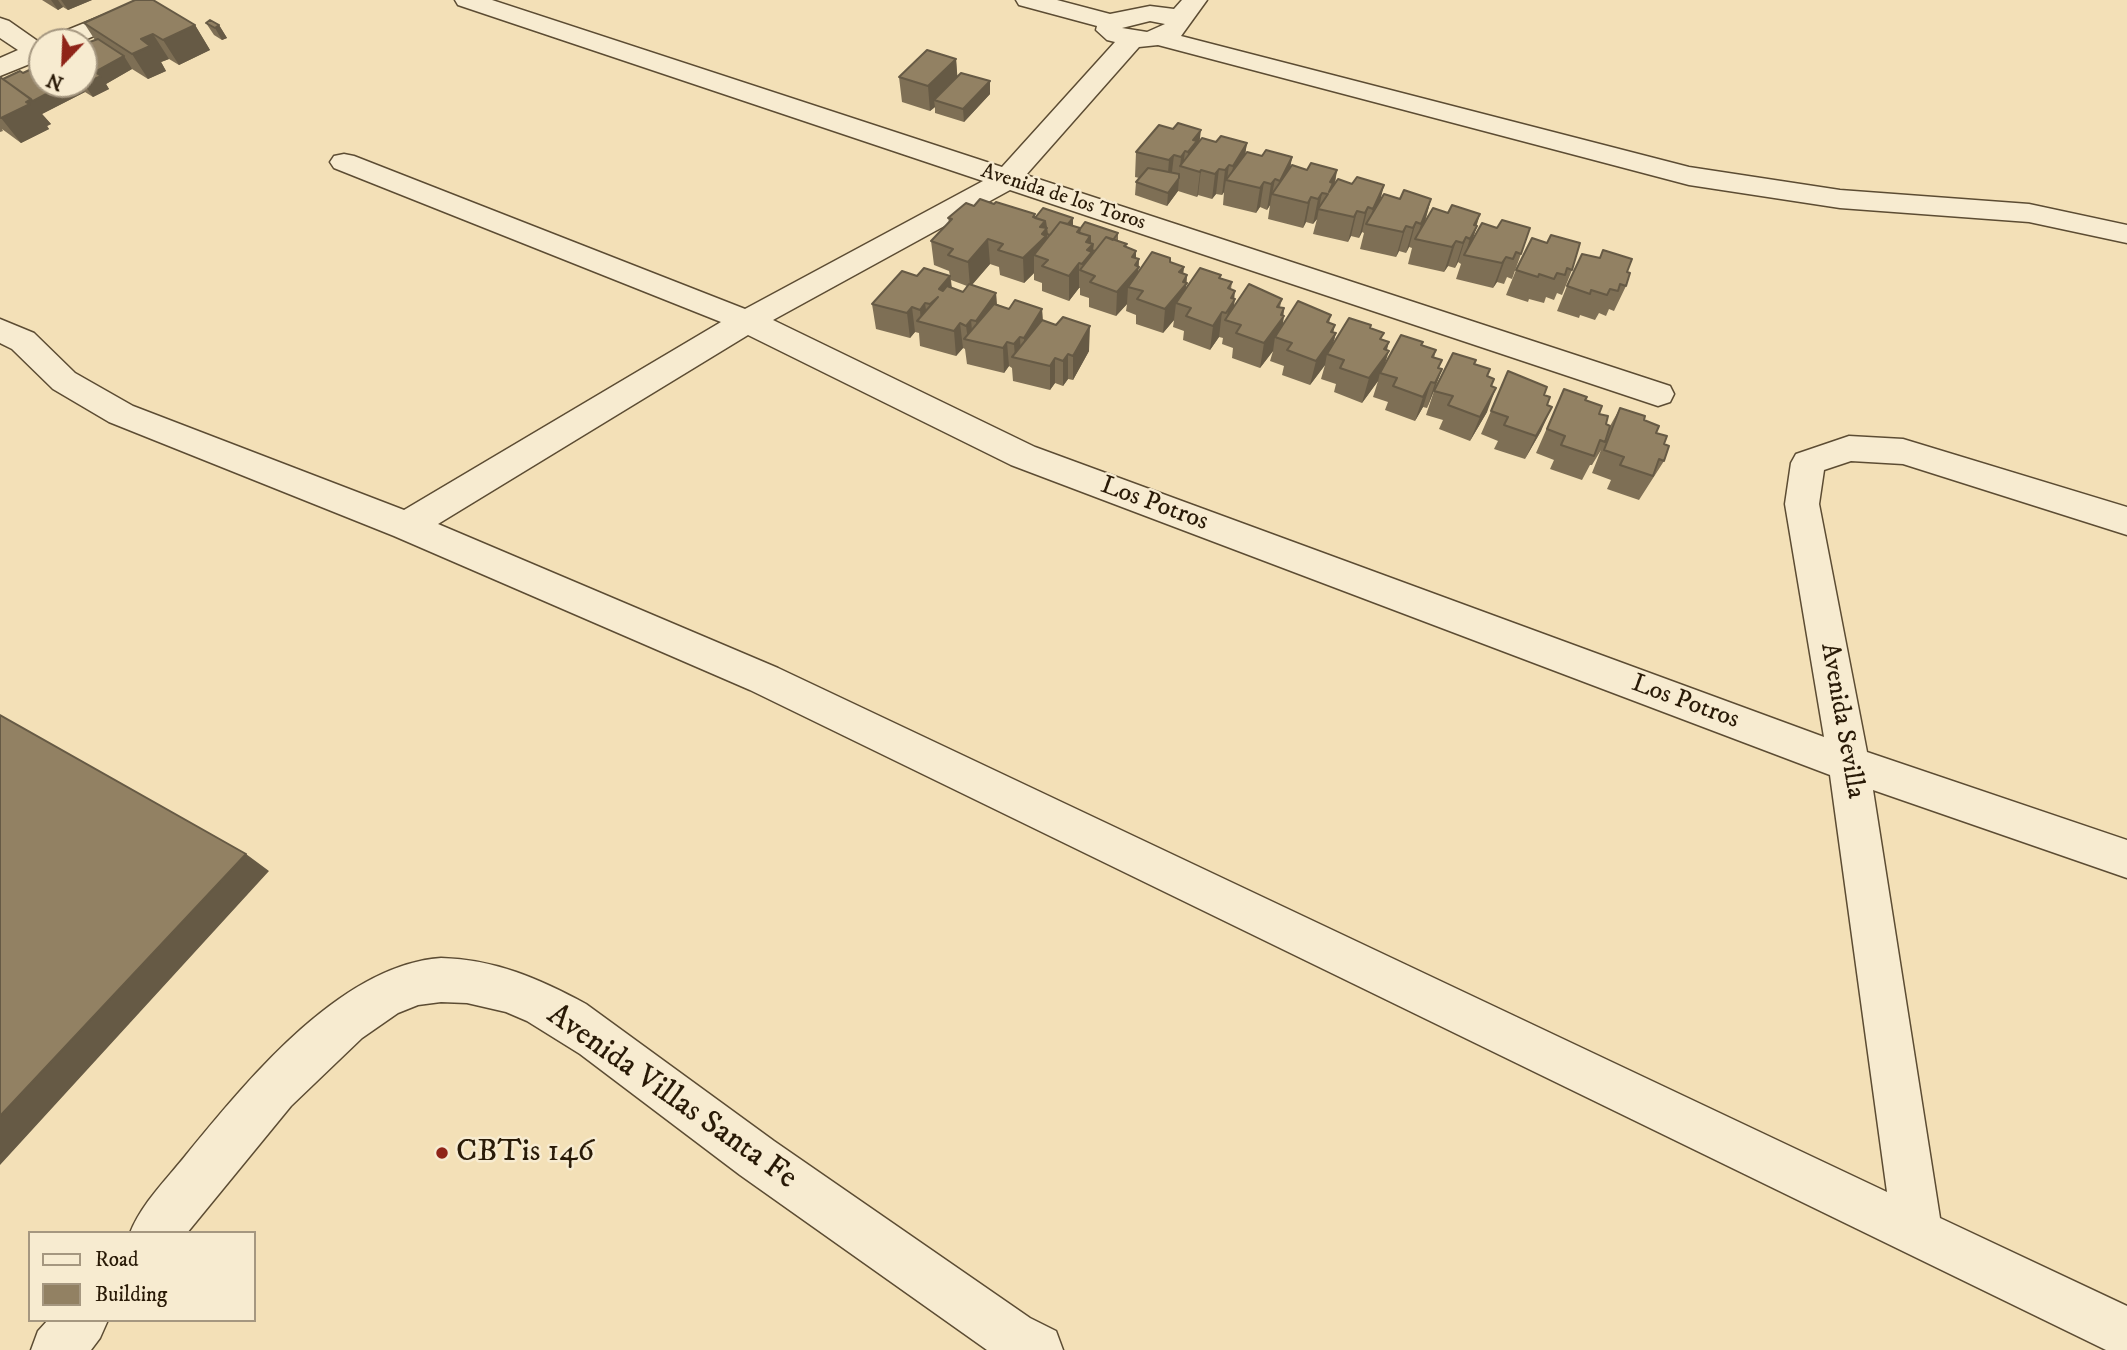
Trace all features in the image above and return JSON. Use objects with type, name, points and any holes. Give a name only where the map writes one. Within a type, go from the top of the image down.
[{"type":"street","name":"Avenida de los Toros","points":[[467,0],[1658,394]]},
{"type":"street","points":[[1028,0],[1108,22]]},
{"type":"street","points":[[407,526],[747,321],[1006,180],[1156,32],[1195,0]]},
{"type":"street","points":[[1156,32],[1165,7],[1140,1],[1116,8],[1109,14],[1111,29],[1156,32],[1689,176],[1840,199],[2029,213],[2127,234]]},
{"type":"street","points":[[92,28],[124,14]]},
{"type":"street","points":[[0,26],[28,39]]},
{"type":"street","points":[[0,68],[28,56]]},
{"type":"street","name":"Los Potros","points":[[344,162],[747,321],[1023,456],[1849,764],[2127,859]]},
{"type":"street","points":[[0,330],[23,341],[64,381],[121,414],[407,526],[764,679],[2127,1333]]},
{"type":"street","name":"Avenida Sevilla","points":[[1918,1234],[1849,764],[1802,503],[1808,463],[1849,448],[1903,452],[2127,521]]},
{"type":"street","name":"Avenida Villas Santa Fe","points":[[157,1231],[264,1102],[337,1027],[374,1002],[417,983],[471,981],[518,994],[574,1023],[721,1132],[1012,1336],[1037,1350]]},
{"type":"street","points":[[57,1350],[80,1322]]},
{"type":"building","points":[[135,0],[153,0],[195,25],[163,40],[153,34],[141,39],[150,46],[132,54],[98,32],[98,28],[92,28],[84,23]]},
{"type":"building","points":[[210,20],[219,25],[215,28],[206,23]]},
{"type":"building","points":[[98,39],[124,56],[98,70]]},
{"type":"building","points":[[927,50],[956,59],[928,86],[899,77]]},
{"type":"building","points":[[20,71],[23,73],[28,71],[28,97],[3,79]]},
{"type":"building","points":[[961,73],[990,81],[963,109],[934,100]]},
{"type":"building","points":[[0,77],[31,99],[26,102],[30,104],[0,117]]},
{"type":"building","points":[[1178,123],[1201,130],[1193,140],[1197,141],[1181,157],[1174,155],[1169,160],[1136,152],[1159,125],[1173,129]]},
{"type":"building","points":[[1221,136],[1247,143],[1233,166],[1229,165],[1225,170],[1219,169],[1215,174],[1180,166],[1202,138],[1216,142]]},
{"type":"building","points":[[1266,150],[1292,157],[1280,181],[1275,179],[1271,184],[1264,182],[1260,188],[1226,180],[1247,152],[1262,156]]},
{"type":"building","points":[[1311,163],[1337,170],[1330,182],[1333,183],[1329,192],[1338,179],[1352,184],[1357,177],[1384,185],[1373,209],[1368,207],[1365,213],[1357,211],[1354,217],[1318,209],[1328,194],[1322,193],[1318,199],[1311,197],[1308,203],[1272,194],[1292,165],[1307,170]]},
{"type":"building","points":[[1148,168],[1179,174],[1179,178],[1168,193],[1136,182]]},
{"type":"building","points":[[1404,190],[1431,199],[1421,224],[1416,222],[1413,228],[1406,226],[1403,232],[1366,224],[1384,194],[1400,199]]},
{"type":"building","points":[[980,199],[1035,214],[1033,217],[1045,221],[1040,227],[1047,228],[1042,234],[1046,236],[1023,258],[998,250],[1003,244],[988,239],[968,262],[948,255],[953,249],[931,241],[952,219],[948,218],[966,203],[974,206]]},
{"type":"building","points":[[1452,205],[1480,214],[1470,239],[1466,237],[1463,243],[1456,241],[1452,247],[1415,239],[1433,208],[1448,213]]},
{"type":"building","points":[[1043,208],[1073,218],[1068,224],[1060,222],[1050,235],[1047,234],[1045,221],[1035,218]]},
{"type":"building","points":[[1502,220],[1530,228],[1521,254],[1516,252],[1513,259],[1506,257],[1502,263],[1464,255],[1482,223],[1497,228]]},
{"type":"building","points":[[1060,222],[1080,228],[1077,232],[1090,236],[1086,242],[1093,244],[1087,250],[1092,252],[1069,276],[1042,266],[1048,260],[1034,255]]},
{"type":"building","points":[[1085,222],[1118,233],[1113,240],[1106,237],[1095,251],[1092,250],[1090,236],[1079,233]]},
{"type":"building","points":[[1551,235],[1580,243],[1572,270],[1567,268],[1565,275],[1557,273],[1554,279],[1516,270],[1532,238],[1547,243]]},
{"type":"building","points":[[1106,237],[1127,244],[1124,246],[1136,251],[1132,257],[1139,259],[1135,265],[1139,267],[1117,292],[1090,282],[1095,276],[1080,270]]},
{"type":"building","points":[[1603,250],[1632,259],[1626,286],[1620,284],[1618,291],[1610,289],[1607,295],[1591,290],[1590,294],[1567,286],[1582,254],[1600,258]]},
{"type":"building","points":[[1152,252],[1170,258],[1170,262],[1184,267],[1179,272],[1187,275],[1183,282],[1187,283],[1165,309],[1137,299],[1143,291],[1128,287]]},
{"type":"building","points":[[924,268],[950,276],[939,289],[943,291],[947,286],[963,292],[969,284],[996,293],[976,321],[971,320],[966,326],[960,323],[954,331],[917,321],[938,297],[930,304],[925,303],[920,310],[912,307],[907,313],[872,304],[902,271],[917,276]]},
{"type":"building","points":[[1200,268],[1232,282],[1228,288],[1235,291],[1231,298],[1235,299],[1213,326],[1186,316],[1191,308],[1176,303]]},
{"type":"building","points":[[1249,284],[1282,299],[1277,307],[1284,308],[1281,315],[1284,316],[1264,343],[1236,333],[1241,325],[1225,320]]},
{"type":"building","points":[[1015,300],[1042,309],[1024,338],[1020,337],[1014,344],[1007,342],[1003,348],[964,339],[994,304],[1009,309]]},
{"type":"building","points":[[1298,301],[1331,315],[1327,322],[1335,325],[1331,332],[1336,333],[1316,361],[1287,350],[1292,343],[1275,337]]},
{"type":"building","points":[[1063,317],[1090,326],[1073,356],[1068,354],[1063,361],[1055,358],[1050,366],[1012,357],[1042,320],[1056,325]]},
{"type":"building","points":[[1349,318],[1371,325],[1370,328],[1384,333],[1380,339],[1389,342],[1384,349],[1389,351],[1369,378],[1340,368],[1344,360],[1327,354]]},
{"type":"building","points":[[1401,335],[1423,342],[1421,345],[1436,350],[1432,357],[1442,360],[1438,368],[1442,369],[1435,383],[1431,382],[1423,397],[1393,386],[1397,378],[1380,373]]},
{"type":"building","points":[[1453,353],[1476,360],[1474,364],[1490,369],[1487,376],[1494,379],[1491,386],[1496,388],[1480,417],[1448,405],[1453,396],[1434,391]]},
{"type":"building","points":[[1508,371],[1547,387],[1544,395],[1550,397],[1547,405],[1552,407],[1536,436],[1504,425],[1508,417],[1491,411]]},
{"type":"building","points":[[1564,389],[1602,406],[1599,414],[1608,416],[1606,424],[1610,426],[1605,442],[1600,440],[1594,456],[1561,445],[1565,436],[1547,429]]},
{"type":"building","points":[[1620,408],[1645,416],[1644,420],[1659,426],[1656,433],[1667,436],[1664,444],[1669,446],[1664,461],[1659,459],[1653,476],[1620,465],[1624,457],[1604,450]]},
{"type":"building","points":[[0,715],[246,854],[0,1116]]},
{"type":"place","name":"CBTis 146","points":[[442,1153]]}]
